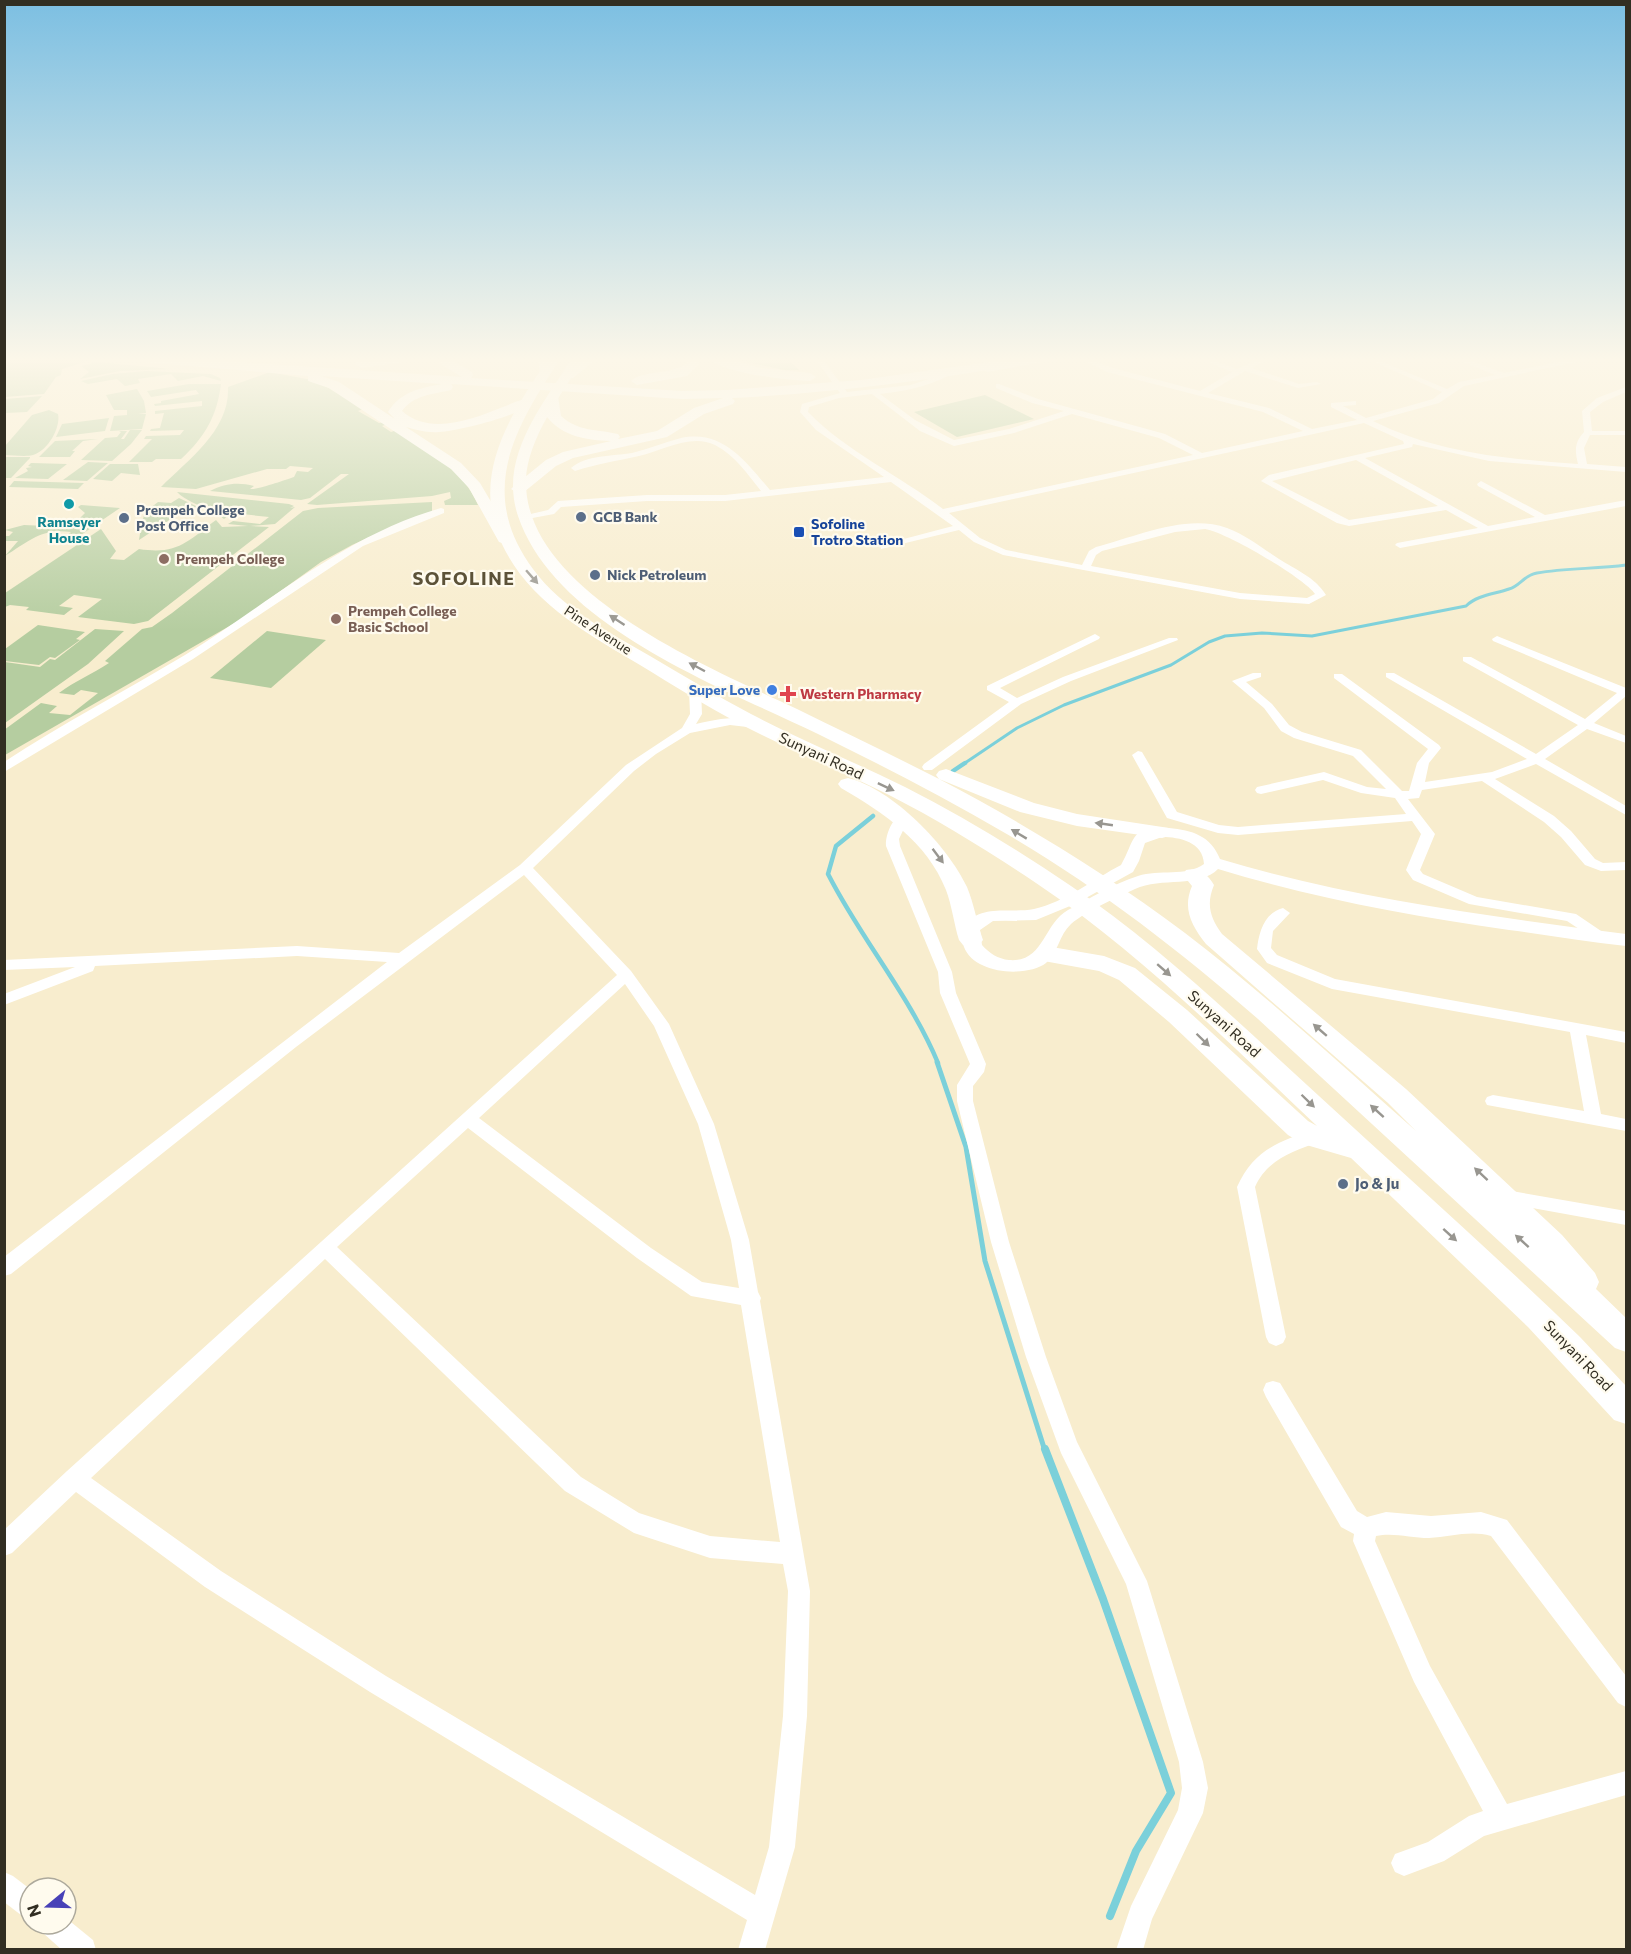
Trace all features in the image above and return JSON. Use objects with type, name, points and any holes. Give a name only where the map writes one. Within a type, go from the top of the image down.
[{"type":"highway","points":[[431,449],[456,466],[476,486],[505,538]]},
{"type":"highway","points":[[519,489],[551,463],[596,449]]},
{"type":"main road","name":"Pine Avenue","points":[[502,449],[496,473],[495,504],[505,538],[527,572],[552,599],[588,626],[695,690],[766,729]]},
{"type":"main road","points":[[524,449],[519,471],[519,489],[536,539],[568,580],[592,603],[667,651],[955,796],[1069,864],[1144,914],[1204,961],[1345,1082],[1617,1327]]},
{"type":"main road","points":[[794,715],[1027,808],[1077,820],[1162,832]]},
{"type":"main road","points":[[766,729],[806,761],[869,796],[902,818],[937,854],[958,894],[971,940]]},
{"type":"main road","name":"Sunyani Road","points":[[766,729],[942,815],[1044,878],[1120,932],[1285,1079],[1554,1330],[1626,1409]]},
{"type":"main road","points":[[1202,871],[1203,885],[1197,904],[1199,917],[1214,939],[1397,1096],[1506,1197],[1571,1264],[1617,1327]]},
{"type":"main road","points":[[1046,954],[1104,964],[1127,974],[1178,1016],[1281,1115],[1313,1137],[1359,1150]]},
{"type":"street","points":[[575,468],[594,460],[655,449]]},
{"type":"street","points":[[726,449],[767,492]]},
{"type":"street","points":[[849,449],[943,512],[978,540],[1003,552],[1084,568],[1246,597],[1309,601],[1321,595],[1313,585],[1225,531],[1208,526],[1188,527],[1100,549],[1092,553],[1084,568]]},
{"type":"street","points":[[1188,449],[1199,455]]},
{"type":"street","points":[[943,512],[1227,449]]},
{"type":"street","points":[[1390,449],[1272,477],[1265,481],[1340,521],[1349,523],[1447,507]]},
{"type":"street","points":[[1447,449],[1496,459],[1626,470]]},
{"type":"street","points":[[1578,449],[1582,466]]},
{"type":"street","points":[[1359,458],[1487,529]]},
{"type":"street","points":[[527,516],[551,512],[558,504],[647,498],[725,498],[892,479]]},
{"type":"street","points":[[1481,484],[1545,519]]},
{"type":"street","points":[[1400,545],[1626,503]]},
{"type":"street","points":[[4,768],[44,741],[189,657],[294,589],[334,560],[397,527],[441,511]]},
{"type":"street","points":[[884,547],[961,527]]},
{"type":"street","points":[[1017,702],[991,688],[1095,637]]},
{"type":"street","points":[[1417,787],[1518,768],[1587,725],[1626,691],[1497,639]]},
{"type":"street","points":[[928,767],[1017,702],[1067,679],[1173,640]]},
{"type":"street","points":[[1467,659],[1587,725],[1626,740]]},
{"type":"street","points":[[1257,675],[1238,681],[1268,706],[1285,728],[1298,735],[1357,753],[1399,795],[1413,817],[1428,834],[1413,870],[1421,880],[1474,902],[1570,916],[1599,936]]},
{"type":"street","points":[[1390,675],[1626,811]]},
{"type":"street","points":[[1261,790],[1324,776],[1365,790],[1414,795],[1423,763],[1435,748],[1338,676]]},
{"type":"street","points":[[686,730],[696,714],[695,690]]},
{"type":"street","points":[[4,1268],[280,1050],[525,868],[630,768],[686,730],[730,721],[766,729]]},
{"type":"street","points":[[1138,755],[1172,815],[1218,829],[1238,831],[1413,817]]},
{"type":"street","points":[[1482,776],[1549,819],[1590,862],[1601,867],[1626,866]]},
{"type":"street","points":[[902,818],[892,840],[893,846],[945,972],[948,993],[978,1064],[978,1068],[965,1085],[964,1101],[1000,1242],[1068,1446],[1136,1581],[1191,1762],[1195,1788],[1190,1813],[1140,1915],[1129,1950]]},
{"type":"street","points":[[1202,871],[1209,851],[1198,841],[1181,834],[1162,832],[1140,838],[1134,847],[1131,863],[1121,871],[1044,911],[1034,914],[987,916],[978,920],[971,929],[971,940],[979,954],[987,960],[1009,966],[1031,964],[1046,954],[1054,932],[1068,918],[1143,879],[1202,871],[1264,879],[1456,917],[1626,940]]},
{"type":"street","points":[[525,868],[626,975],[661,1024],[706,1124],[740,1240],[752,1298],[799,1591],[795,1716],[782,1847],[751,1950]]},
{"type":"street","points":[[1283,913],[1266,930],[1264,949],[1279,964],[1347,988],[1626,1037]]},
{"type":"street","points":[[4,965],[101,962],[286,951],[402,958]]},
{"type":"street","points":[[4,1000],[101,962]]},
{"type":"street","points":[[4,1545],[325,1247],[626,975]]},
{"type":"street","points":[[1577,1029],[1594,1120]]},
{"type":"street","points":[[1493,1101],[1626,1125]]},
{"type":"street","points":[[468,1119],[644,1254],[698,1290],[752,1298]]},
{"type":"street","points":[[1276,1337],[1246,1187],[1258,1164],[1280,1150],[1313,1137]]},
{"type":"street","points":[[1506,1197],[1626,1218]]},
{"type":"street","points":[[325,1247],[573,1484],[634,1522],[710,1547],[794,1554]]},
{"type":"street","points":[[1273,1390],[1349,1519],[1366,1529]]},
{"type":"street","points":[[74,1478],[213,1579],[368,1678],[762,1914]]},
{"type":"street","points":[[1500,1818],[1422,1674],[1364,1541],[1366,1529],[1372,1525],[1395,1522],[1421,1527],[1483,1522],[1491,1523],[1499,1528],[1626,1695]]},
{"type":"street","points":[[1404,1863],[1435,1852],[1468,1830],[1500,1818],[1626,1783]]},
{"type":"street","points":[[4,1885],[18,1896]]},
{"type":"street","points":[[66,1936],[83,1950]]},
{"type":"green space","points":[[5,449],[44,449],[30,456],[5,455]]},
{"type":"green space","points":[[47,449],[75,451],[70,457],[39,457]]},
{"type":"green space","points":[[93,449],[125,449],[112,461],[81,460]]},
{"type":"green space","points":[[142,449],[190,449],[181,459],[129,462]]},
{"type":"green space","points":[[200,449],[425,449],[454,471],[478,505],[445,505],[444,501],[451,498],[450,492],[432,496],[307,504],[349,474],[341,474],[310,498],[301,500],[210,491],[232,484],[254,486],[250,489],[259,488],[294,477],[297,471],[308,472],[313,468],[290,466],[286,469],[267,469],[196,489],[161,487]]},
{"type":"green space","points":[[5,457],[30,458],[11,478],[5,478]]},
{"type":"green space","points":[[88,462],[108,463],[87,481],[63,480]]},
{"type":"green space","points":[[31,463],[67,464],[48,479],[15,478],[28,471],[26,468],[32,467],[28,466]]},
{"type":"green space","points":[[110,464],[138,464],[140,475],[121,473],[112,481],[93,479]]},
{"type":"green space","points":[[14,481],[84,483],[78,489],[9,487]]},
{"type":"green space","points":[[177,492],[289,504],[294,506],[290,508],[295,507],[275,524],[250,526],[269,527],[148,621],[134,624],[78,617],[102,599],[74,595],[59,606],[73,608],[64,615],[26,610],[29,607],[10,605],[5,607],[5,593],[101,529],[116,551],[110,559],[124,560],[139,549],[163,550],[181,545],[216,520],[222,527],[248,526],[228,524],[233,521],[260,524],[269,517],[232,513],[224,519],[187,500]]},
{"type":"green space","points":[[179,498],[198,507],[171,514],[174,517],[139,540],[142,521],[147,520],[143,519],[145,512],[158,502],[171,503]]},
{"type":"green space","points":[[432,502],[432,513],[392,527],[321,562],[240,620],[5,755],[4,730],[41,703],[57,706],[49,713],[70,715],[98,693],[81,690],[74,695],[59,693],[109,663],[105,661],[142,629],[152,627],[172,613],[303,511],[318,508]]},
{"type":"green space","points":[[81,505],[120,508],[95,525],[78,525],[77,521],[85,513],[78,507]]},
{"type":"green space","points":[[24,525],[91,528],[78,537],[67,535],[71,532],[61,531],[44,534],[5,556],[18,541],[5,541],[5,536],[13,532],[5,530]]},
{"type":"green space","points":[[38,625],[85,632],[76,639],[80,640],[55,658],[50,657],[39,665],[5,661],[5,649]]},
{"type":"green space","points":[[95,629],[124,631],[88,664],[5,723],[5,662],[40,667],[50,659],[55,660]]},
{"type":"green space","points":[[267,631],[326,640],[271,688],[210,678]]},
{"type":"waterway","points":[[962,765],[1017,728],[1064,705],[1171,665],[1209,642],[1225,636],[1262,633],[1312,636],[1466,606],[1481,597],[1513,588],[1537,573],[1626,565]]},
{"type":"waterway","points":[[953,771],[962,765]]},
{"type":"waterway","points":[[873,816],[836,846],[828,874],[855,922],[914,1014],[938,1063]]},
{"type":"waterway","points":[[937,1062],[966,1147],[985,1261],[1045,1451]]},
{"type":"waterway","points":[[1045,1449],[1103,1599],[1171,1793],[1136,1851],[1110,1916]]},
{"type":"place","name":"Ramseyer House","points":[[69,504]]},
{"type":"place","name":"GCB Bank","points":[[581,517]]},
{"type":"place","name":"Prempeh College Post Office","points":[[124,518]]},
{"type":"place","name":"Sofoline Trotro Station","points":[[799,532]]},
{"type":"place","name":"Prempeh College","points":[[164,559]]},
{"type":"place","name":"Nick Petroleum","points":[[595,575]]},
{"type":"place","name":"Prempeh College Basic School","points":[[336,619]]},
{"type":"place","name":"Super Love","points":[[772,690]]},
{"type":"place","name":"Western Pharmacy","points":[[788,694]]},
{"type":"place","name":"Jo & Ju","points":[[1343,1184]]},
{"type":"district","name":"SOFOLINE","points":[[464,579]]}]
